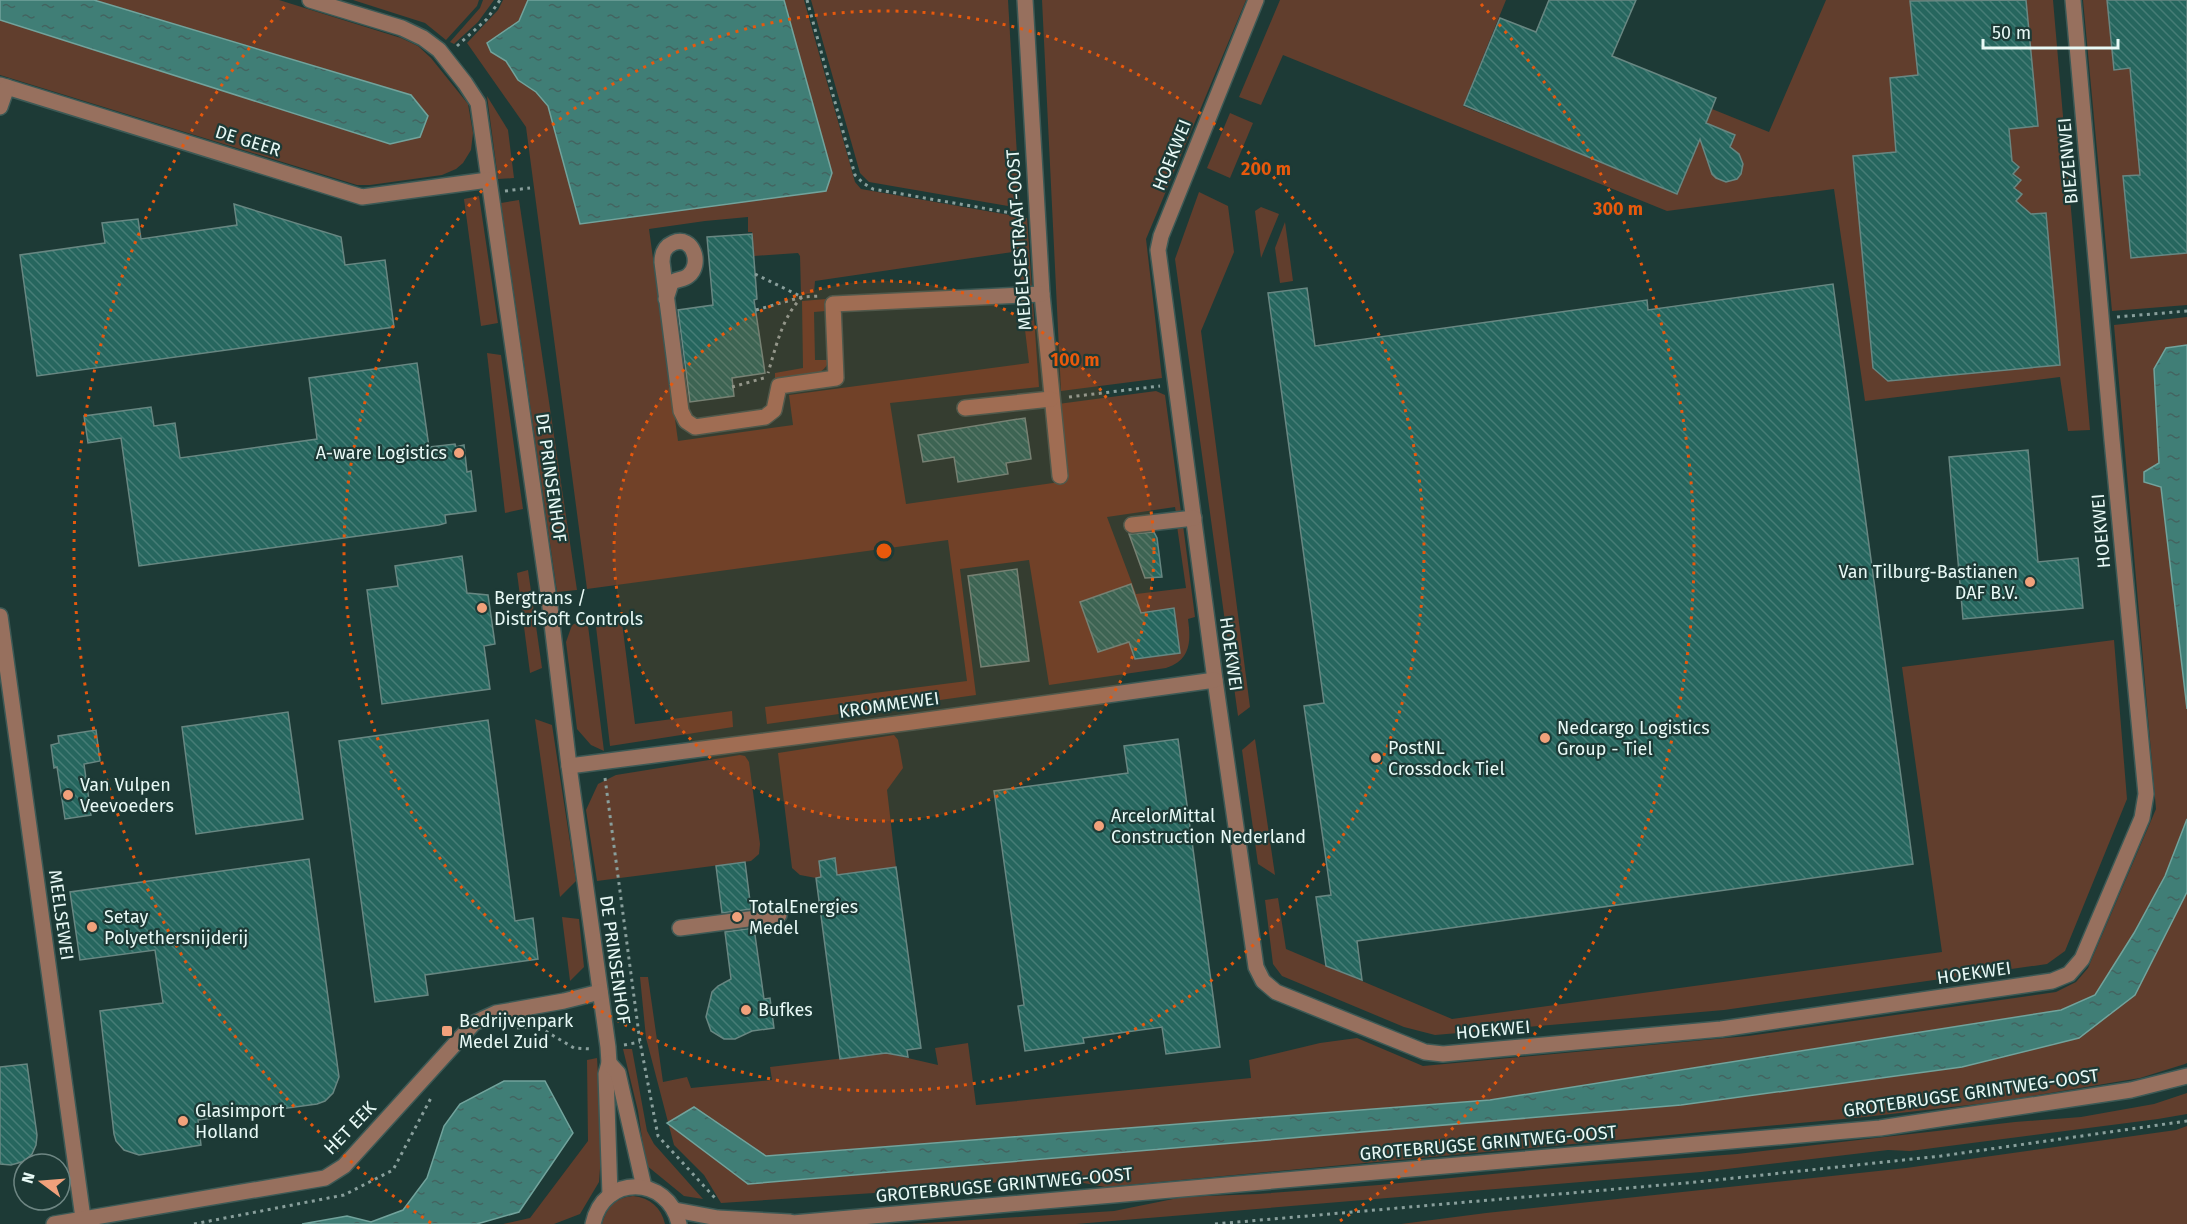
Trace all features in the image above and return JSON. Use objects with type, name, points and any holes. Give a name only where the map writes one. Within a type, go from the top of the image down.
[{"type":"street","name":"DE PRINSENHOF","points":[[310,0],[412,33],[431,43],[465,83],[478,103],[550,607],[608,1055],[606,1074],[610,1195]]},
{"type":"street","name":"MEDELSESTRAAT-OOST","points":[[1025,0],[1042,294],[1060,476]]},
{"type":"street","name":"HOEKWEI","points":[[1256,0],[1161,236],[1158,250],[1174,384],[1257,967],[1263,981],[1275,992],[1425,1052],[1443,1054],[1721,1029],[2052,981],[2069,974],[2082,959],[2142,818],[2146,794],[2102,318]]},
{"type":"street","name":"BIEZENWEI","points":[[2073,0],[2102,318]]},
{"type":"street","points":[[0,107],[3,86]]},
{"type":"street","name":"DE GEER","points":[[3,86],[362,196],[489,186]]},
{"type":"street","points":[[666,299],[681,411],[686,421],[695,427],[765,417],[774,410],[779,386],[836,378],[833,304],[1042,294]]},
{"type":"street","points":[[965,408],[1051,399]]},
{"type":"street","points":[[1132,525],[1194,518]]},
{"type":"street","name":"MEELSEWEI","points":[[0,616],[84,1218]]},
{"type":"street","name":"KROMMEWEI","points":[[569,766],[901,724],[1215,680]]},
{"type":"street","points":[[681,928],[779,915]]},
{"type":"street","name":"HET EEK","points":[[54,1224],[325,1178],[344,1167],[474,1023],[496,1013],[600,992]]},
{"type":"street","name":"DE PRINSENHOF","points":[[608,1055],[618,1073],[644,1187]]},
{"type":"street","name":"GROTEBRUGSE GRINTWEG-OOST","points":[[677,1217],[785,1223],[1880,1128],[2131,1090],[2187,1076]]},
{"type":"street","points":[[580,1224],[594,1220],[601,1204],[610,1195],[632,1187],[644,1187],[662,1196],[677,1217]]},
{"type":"path","points":[[444,57],[487,19],[500,0]]},
{"type":"path","points":[[807,0],[855,175],[863,183],[873,189],[1024,215]]},
{"type":"path","points":[[489,186],[530,188]]},
{"type":"path","points":[[732,387],[763,379],[768,373],[786,320],[792,307],[802,297],[755,274]]},
{"type":"path","points":[[2102,318],[2187,311]]},
{"type":"path","points":[[1051,399],[1174,384]]},
{"type":"path","name":"DE PRINSENHOF","points":[[603,762],[640,1042],[658,1136],[715,1198],[718,1218]]},
{"type":"path","points":[[514,1028],[537,1026],[574,1048],[608,1055],[640,1042]]},
{"type":"path","points":[[194,1224],[344,1195],[393,1170],[433,1095]]},
{"type":"path","points":[[1215,1224],[1697,1182],[1941,1156],[2187,1121]]},
{"type":"shaded area","points":[[94,0],[279,0],[401,38],[418,46],[431,58],[468,104],[473,133],[471,150],[463,163],[442,175],[357,185],[0,75],[0,20],[390,144],[428,116],[411,95]]},
{"type":"shaded area","points":[[353,0],[479,0],[477,6],[446,40],[425,23]]},
{"type":"shaded area","points":[[483,0],[494,0],[478,22],[454,44],[450,42],[480,8]]},
{"type":"shaded area","points":[[503,0],[528,0],[519,21],[491,52],[506,61],[518,80],[536,92],[548,106],[581,224],[832,173],[784,0],[804,0],[855,182],[861,189],[1027,218],[1039,387],[890,403],[906,504],[1067,481],[1058,404],[1156,391],[1165,395],[1181,512],[1176,513],[1175,507],[1107,517],[1136,594],[1186,588],[1177,526],[1183,525],[1195,617],[1188,619],[1189,642],[1185,655],[1166,668],[1049,685],[1029,560],[960,569],[976,695],[767,724],[765,707],[967,681],[948,540],[587,589],[526,127],[467,43],[498,10]],"holes":[[[748,217],[748,232],[752,232],[754,256],[798,253],[801,294],[814,293],[815,281],[1019,251],[1022,305],[1029,363],[789,395],[793,425],[678,441],[649,229]]]},
{"type":"shaded area","points":[[811,0],[1008,0],[1020,208],[869,182],[860,173]]},
{"type":"shaded area","points":[[1042,0],[1246,0],[1146,239],[1162,378],[1061,391]]},
{"type":"shaded area","points":[[1280,0],[1506,0],[1463,106],[1677,194],[1712,109],[1769,132],[1826,0],[2053,0],[2090,430],[2068,431],[2060,377],[1865,401],[1834,189],[1667,211],[1283,55],[1261,105],[1239,97]]},
{"type":"shaded area","points":[[2083,0],[2187,0],[2187,305],[2112,311]]},
{"type":"shaded area","points":[[487,96],[508,130],[514,178],[498,179]]},
{"type":"shaded area","points":[[1230,113],[1253,123],[1230,178],[1207,168]]},
{"type":"shaded area","points":[[1199,192],[1228,206],[1234,252],[1201,331],[1250,707],[1238,716],[1175,259]]},
{"type":"shaded area","points":[[479,196],[498,323],[481,326],[464,199]]},
{"type":"shaded area","points":[[519,200],[577,590],[557,592],[501,203]]},
{"type":"shaded area","points":[[1261,207],[1279,214],[1261,258],[1255,211]]},
{"type":"shaded area","points":[[1285,222],[1293,281],[1280,283],[1275,248]]},
{"type":"shaded area","points":[[826,299],[826,311],[814,312],[815,360],[829,360],[826,366],[821,371],[807,376],[775,379],[775,373],[803,368],[802,301]]},
{"type":"shaded area","points":[[2187,317],[2187,345],[2166,348],[2154,369],[2159,463],[2145,472],[2145,482],[2161,487],[2187,709],[2187,819],[2165,876],[2134,933],[2095,995],[2061,1010],[1490,1100],[766,1156],[694,1107],[668,1123],[646,1038],[640,977],[648,977],[663,1082],[687,1077],[691,1088],[772,1080],[770,1067],[886,1053],[938,1065],[935,1048],[968,1043],[976,1105],[1251,1078],[1249,1060],[1320,1043],[1357,1038],[1423,1066],[1748,1036],[2056,992],[2076,982],[2088,968],[2156,809],[2114,325]]},
{"type":"shaded area","points":[[487,353],[501,355],[523,509],[505,513]]},
{"type":"shaded area","points":[[528,570],[542,668],[530,673],[517,573]]},
{"type":"shaded area","points":[[621,615],[635,724],[732,711],[733,727],[610,746],[595,618]]},
{"type":"shaded area","points":[[587,618],[604,751],[591,745],[577,729],[566,642],[572,625]]},
{"type":"shaded area","points":[[2114,640],[2127,799],[2065,951],[2047,964],[1724,1010],[1435,1035],[1404,1027],[1282,976],[1273,964],[1265,900],[1278,898],[1286,949],[1452,1019],[1942,952],[1902,667]]},
{"type":"shaded area","points":[[535,719],[552,725],[576,881],[560,897]]},
{"type":"shaded area","points":[[894,735],[898,740],[903,768],[887,790],[896,867],[816,878],[800,875],[792,868],[778,753]]},
{"type":"shaded area","points":[[1255,739],[1275,875],[1258,864],[1242,750]]},
{"type":"shaded area","points":[[745,756],[749,762],[760,844],[759,854],[751,861],[597,881],[586,810],[598,784],[616,775]]},
{"type":"shaded area","points":[[2187,892],[2187,1063],[2140,1078],[1995,1102],[1865,1117],[1105,1187],[1052,1177],[921,1190],[721,1203],[704,1175],[674,1145],[668,1123],[749,1184],[1681,1105],[1962,1067],[2079,1038],[2164,936]]},
{"type":"shaded area","points":[[562,917],[579,919],[584,967],[570,981]]},
{"type":"shaded area","points":[[623,1049],[632,1049],[647,1131],[654,1144],[703,1199],[684,1196],[646,1165],[638,1111]]},
{"type":"shaded area","points":[[597,1058],[602,1142],[599,1182],[580,1214],[554,1224],[503,1224],[530,1218],[588,1141],[587,1060]]},
{"type":"shaded area","points":[[2187,1093],[2187,1114],[1910,1151],[1888,1150],[1701,1172],[1076,1224],[910,1224],[1114,1211],[1183,1197],[1379,1185],[1553,1168],[1737,1154],[2015,1122],[2081,1117],[2154,1104]]},
{"type":"shaded area","points":[[2187,1126],[2187,1224],[1401,1224],[1906,1168],[2176,1130]]},
{"type":"shaded area","points":[[633,1196],[654,1204],[665,1224],[602,1224],[613,1204]]},
{"type":"water","points":[[0,0],[94,0],[411,95],[428,116],[420,137],[390,144],[0,20]]},
{"type":"water","points":[[528,0],[784,0],[832,173],[826,191],[580,224],[548,106],[536,92],[518,80],[506,61],[491,52],[487,43],[519,21]]},
{"type":"water","points":[[2187,345],[2187,709],[2161,487],[2144,482],[2144,472],[2159,463],[2154,369],[2166,348]]},
{"type":"water","points":[[2187,819],[2187,892],[2135,995],[2079,1038],[1962,1067],[1681,1105],[748,1184],[667,1123],[694,1107],[766,1156],[1490,1100],[2061,1010],[2095,995],[2134,933],[2165,876]]},
{"type":"water","points":[[504,1081],[545,1081],[573,1133],[519,1212],[477,1224],[302,1224],[347,1216],[371,1222],[403,1210],[427,1178],[444,1126],[460,1104]]},
{"type":"building","points":[[1549,0],[1636,0],[1612,56],[1716,98],[1706,123],[1735,135],[1730,147],[1739,154],[1743,164],[1741,174],[1737,179],[1726,182],[1712,174],[1700,139],[1677,194],[1464,105],[1500,18],[1536,32]]},
{"type":"building","points":[[2026,0],[2038,126],[2009,129],[2012,161],[2019,167],[2013,174],[2021,180],[2014,188],[2022,194],[2016,201],[2031,214],[2046,213],[2060,365],[1888,381],[1873,368],[1853,156],[1896,152],[1890,78],[1918,75],[1910,1]]},
{"type":"building","points":[[2107,0],[2187,0],[2187,253],[2131,258],[2123,176],[2140,175],[2130,68],[2114,70]]},
{"type":"building","points":[[234,204],[341,237],[345,265],[385,260],[394,327],[37,376],[20,255],[105,243],[102,223],[138,219],[141,239],[237,225]]},
{"type":"building","points":[[752,234],[757,299],[754,300],[765,373],[732,378],[734,396],[690,402],[678,310],[713,305],[707,237]]},
{"type":"building","points":[[1833,284],[1913,864],[1357,941],[1362,980],[1326,966],[1316,897],[1331,895],[1304,706],[1324,703],[1268,293],[1307,288],[1315,346],[1647,300],[1648,310]]},
{"type":"building","points":[[417,363],[429,447],[464,445],[467,472],[471,471],[476,511],[445,515],[446,523],[439,525],[139,566],[121,438],[88,443],[84,416],[151,407],[154,426],[175,423],[180,458],[317,439],[309,378]]},
{"type":"building","points":[[1025,418],[1031,459],[1006,463],[1008,474],[958,482],[954,457],[923,462],[918,435]]},
{"type":"building","points":[[2028,450],[2038,562],[2078,558],[2083,608],[1963,619],[1949,457]]},
{"type":"building","points":[[1154,532],[1157,538],[1162,577],[1145,578],[1129,534]]},
{"type":"building","points":[[462,556],[467,593],[488,595],[495,644],[484,646],[490,689],[382,704],[367,590],[398,586],[395,566]]},
{"type":"building","points":[[1017,569],[1029,661],[981,667],[968,576]]},
{"type":"building","points":[[1131,584],[1141,613],[1174,608],[1180,653],[1135,659],[1129,642],[1098,652],[1080,602]]},
{"type":"building","points":[[288,712],[303,819],[196,834],[182,727]]},
{"type":"building","points":[[488,720],[515,921],[533,918],[538,959],[425,975],[428,995],[375,1002],[339,741]]},
{"type":"building","points":[[96,730],[100,761],[84,764],[91,815],[65,819],[57,767],[54,768],[51,745],[59,743],[58,736]]},
{"type":"building","points":[[1178,739],[1220,1047],[1166,1054],[1162,1027],[1083,1038],[1084,1043],[1025,1051],[1018,1006],[1024,1005],[994,791],[1128,773],[1124,746]]},
{"type":"building","points":[[835,858],[837,875],[896,867],[921,1048],[907,1050],[908,1057],[886,1053],[840,1059],[816,878],[821,877],[819,861]]},
{"type":"building","points":[[309,859],[339,1077],[333,1093],[325,1101],[317,1104],[198,1120],[201,1145],[139,1155],[124,1150],[116,1141],[114,1134],[100,1011],[163,1003],[155,950],[80,960],[70,892]]},
{"type":"building","points":[[745,862],[751,909],[722,913],[716,866]]},
{"type":"building","points":[[754,928],[764,999],[770,998],[774,1028],[752,1031],[735,1039],[724,1039],[711,1031],[706,1017],[712,992],[731,979],[725,932]]},
{"type":"building","points":[[27,1064],[37,1135],[33,1152],[12,1152],[11,1165],[0,1164],[0,1067]]},
{"type":"place","name":"A-ware Logistics","points":[[459,453]]},
{"type":"place","name":"Van Tilburg-Bastianen DAF B.V.","points":[[2030,582]]},
{"type":"place","name":"Bergtrans / DistriSoft Controls","points":[[482,608]]},
{"type":"place","name":"Nedcargo Logistics Group - Tiel","points":[[1545,738]]},
{"type":"place","name":"PostNL Crossdock Tiel","points":[[1376,758]]},
{"type":"place","name":"Van Vulpen Veevoeders","points":[[68,795]]},
{"type":"place","name":"ArcelorMittal Construction Nederland","points":[[1099,826]]},
{"type":"place","name":"TotalEnergies Medel","points":[[737,917]]},
{"type":"place","name":"Setay Polyethersnijderij","points":[[92,927]]},
{"type":"place","name":"Bufkes","points":[[746,1010]]},
{"type":"place","name":"Bedrijvenpark Medel Zuid","points":[[447,1031]]},
{"type":"place","name":"Glasimport Holland","points":[[183,1121]]}]
